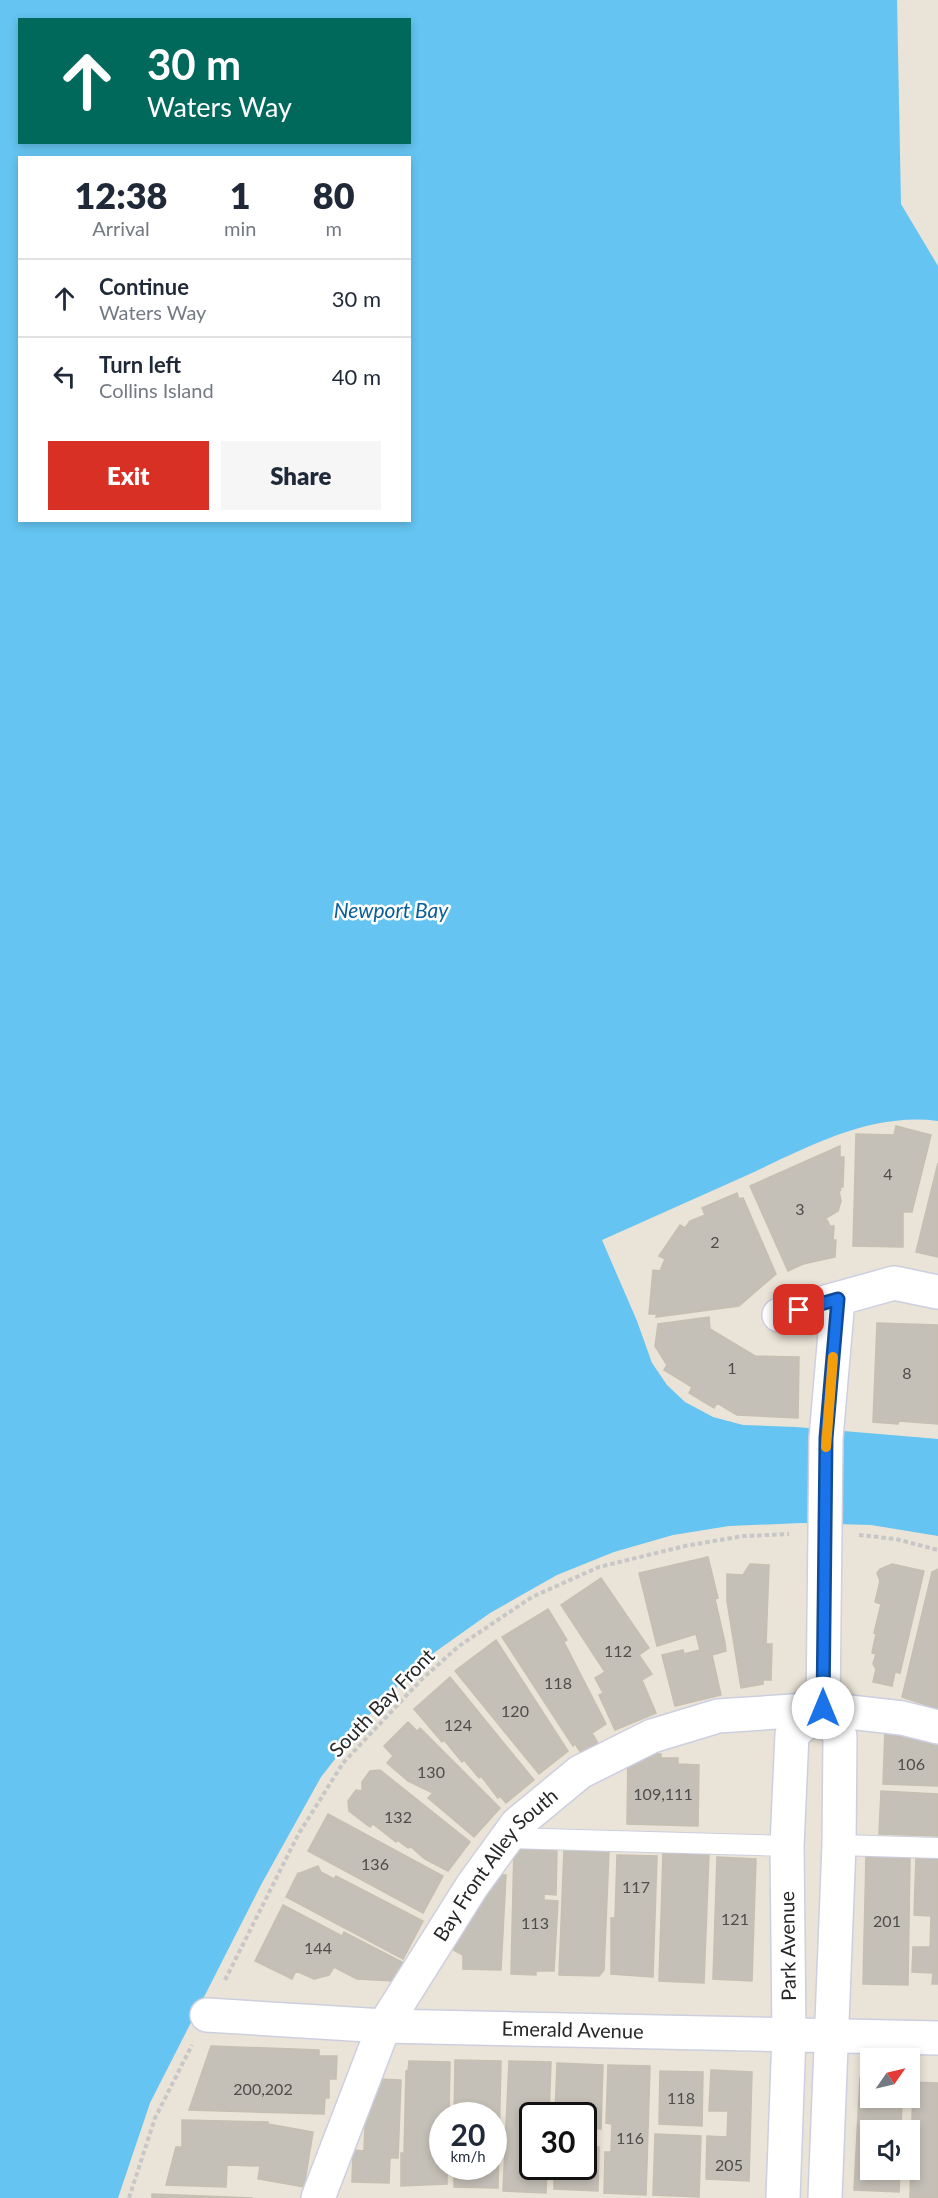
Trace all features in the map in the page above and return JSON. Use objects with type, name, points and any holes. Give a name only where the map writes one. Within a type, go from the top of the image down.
[{"type":"street","points":[[779,1315],[894,1283],[938,1292]]},
{"type":"street","points":[[825,2198],[840,1736],[823,1708],[824,1532],[826,1438],[838,1299]]},
{"type":"street","name":"Bay Front Alley South","points":[[318,2198],[384,2026],[472,1886],[506,1838],[517,1824],[580,1772],[652,1736],[718,1716],[823,1708],[902,1718],[938,1727]]},
{"type":"street","name":"Park Avenue","points":[[783,2198],[789,2035],[787,1846],[792,1734],[823,1708]]},
{"type":"street","name":"Emerald Avenue","points":[[207,2015],[384,2026],[938,2038]]},
{"type":"lane","points":[[506,1838],[787,1846]]},
{"type":"lane","points":[[838,1845],[938,1848]]},
{"type":"path","name":"South Bay Front","points":[[129,2198],[155,2118],[298,1834],[343,1763],[421,1680],[459,1646],[532,1597],[599,1567],[685,1546],[744,1536],[824,1532],[896,1539],[938,1550]]},
{"type":"water","name":"Newport Bay","points":[[0,0],[897,0],[901,204],[938,266],[938,1121],[887,1122],[838,1135],[602,1240],[637,1321],[652,1363],[667,1385],[685,1402],[713,1417],[743,1425],[796,1427],[938,1439],[938,1536],[871,1525],[802,1523],[729,1526],[673,1535],[614,1552],[557,1575],[490,1613],[428,1657],[375,1708],[321,1777],[262,1883],[150,2103],[118,2198],[0,2198]]},
{"type":"building","points":[[896,1126],[931,1135],[912,1212],[903,1212],[903,1247],[853,1246],[856,1134],[894,1135]]},
{"type":"building","points":[[840,1146],[840,1157],[844,1157],[843,1187],[840,1187],[839,1191],[841,1201],[838,1211],[826,1218],[830,1226],[834,1226],[835,1257],[803,1264],[788,1271],[750,1186]]},
{"type":"building","points":[[938,1163],[938,1257],[916,1252]]},
{"type":"building","points":[[737,1193],[739,1199],[743,1198],[776,1274],[739,1306],[656,1317],[657,1314],[649,1314],[653,1270],[660,1271],[665,1259],[659,1256],[680,1225],[685,1228],[690,1221],[705,1215],[702,1208]]},
{"type":"building","points":[[709,1317],[710,1329],[755,1356],[799,1357],[798,1418],[737,1415],[717,1403],[714,1408],[689,1393],[692,1387],[664,1370],[667,1365],[655,1346],[658,1324]]},
{"type":"building","points":[[877,1323],[938,1325],[938,1424],[873,1422]]},
{"type":"building","points":[[708,1557],[718,1598],[715,1599],[726,1651],[712,1655],[721,1695],[675,1706],[662,1655],[683,1650],[684,1654],[700,1650],[696,1634],[657,1646],[639,1573]]},
{"type":"building","points":[[750,1564],[769,1565],[766,1644],[772,1644],[771,1680],[763,1680],[763,1684],[741,1688],[727,1601],[727,1574],[743,1575]]},
{"type":"building","points":[[892,1564],[924,1571],[900,1673],[895,1672],[892,1686],[873,1682],[876,1669],[873,1664],[876,1654],[872,1653],[881,1604],[875,1602],[880,1581],[877,1573],[880,1569]]},
{"type":"building","points":[[938,1569],[938,1709],[902,1697],[932,1572]]},
{"type":"building","points":[[601,1578],[649,1648],[639,1655],[652,1674],[642,1680],[656,1713],[615,1730],[599,1695],[603,1693],[595,1678],[605,1672],[561,1605]]},
{"type":"building","points":[[548,1609],[567,1640],[564,1642],[606,1724],[592,1733],[599,1745],[583,1756],[575,1744],[573,1746],[502,1637]]},
{"type":"building","points":[[496,1640],[568,1751],[539,1774],[455,1671]]},
{"type":"building","points":[[450,1677],[534,1780],[506,1803],[500,1796],[498,1798],[481,1776],[479,1778],[464,1760],[462,1762],[444,1740],[442,1742],[414,1709]]},
{"type":"building","points":[[408,1722],[417,1731],[420,1728],[500,1808],[474,1837],[428,1798],[433,1793],[408,1781],[387,1763],[393,1756],[384,1746]]},
{"type":"building","points":[[885,1728],[933,1737],[932,1743],[938,1743],[938,1786],[883,1784]]},
{"type":"building","points":[[628,1753],[661,1754],[661,1758],[678,1758],[678,1764],[699,1765],[698,1826],[627,1824]]},
{"type":"building","points":[[380,1770],[470,1842],[448,1871],[425,1859],[411,1847],[408,1848],[397,1840],[396,1842],[373,1824],[370,1827],[349,1811],[348,1801],[356,1790],[362,1791],[362,1782],[370,1771]]},
{"type":"building","points":[[881,1791],[938,1794],[938,1836],[879,1834]]},
{"type":"building","points":[[328,1814],[443,1876],[423,1913],[308,1851]]},
{"type":"building","points":[[514,1847],[557,1848],[556,1895],[544,1894],[544,1900],[558,1901],[554,1971],[536,1971],[536,1975],[511,1974]]},
{"type":"building","points":[[564,1849],[609,1851],[604,1970],[599,1976],[559,1975]]},
{"type":"building","points":[[663,1853],[709,1854],[704,1983],[659,1981]]},
{"type":"building","points":[[617,1855],[657,1856],[653,1977],[611,1974],[611,1918],[615,1918]]},
{"type":"building","points":[[866,1856],[910,1857],[908,1985],[863,1984]]},
{"type":"building","points":[[717,1857],[756,1859],[752,1981],[713,1979]]},
{"type":"building","points":[[916,1857],[938,1858],[938,1984],[932,1984],[933,1973],[912,1972],[913,1947],[930,1947],[931,1916],[914,1915]]},
{"type":"building","points":[[318,1866],[321,1872],[334,1879],[336,1876],[423,1921],[403,1959],[286,1897],[298,1873]]},
{"type":"building","points":[[501,1873],[501,1875],[506,1875],[501,1970],[463,1969],[463,1955],[446,1946]]},
{"type":"building","points":[[283,1905],[342,1936],[344,1932],[404,1963],[395,1981],[357,1979],[334,1967],[329,1975],[314,1979],[296,1971],[292,1979],[255,1961]]},
{"type":"building","points":[[211,2046],[319,2050],[319,2056],[337,2056],[336,2079],[329,2079],[329,2098],[325,2098],[324,2114],[189,2110]]},
{"type":"building","points":[[455,2060],[501,2061],[500,2102],[454,2102]]},
{"type":"building","points":[[409,2061],[450,2062],[449,2102],[429,2102],[429,2180],[447,2180],[447,2184],[401,2186],[401,2153],[404,2153],[406,2071],[408,2071]]},
{"type":"building","points":[[509,2061],[551,2062],[549,2102],[519,2102],[519,2180],[546,2180],[546,2193],[503,2191],[504,2180],[507,2180]]},
{"type":"building","points":[[557,2063],[603,2065],[601,2129],[597,2129],[597,2102],[556,2102]]},
{"type":"building","points":[[608,2065],[650,2066],[646,2195],[604,2193],[605,2152],[611,2152],[612,2124],[606,2123]]},
{"type":"building","points":[[711,2070],[752,2072],[749,2181],[706,2179],[707,2136],[727,2137],[728,2111],[709,2111]]},
{"type":"building","points":[[660,2071],[703,2072],[702,2126],[659,2124]]},
{"type":"building","points":[[860,2078],[860,2108],[902,2108],[901,2120],[860,2120],[860,2180],[900,2180],[899,2192],[854,2190]]},
{"type":"building","points":[[374,2079],[401,2080],[398,2158],[390,2158],[389,2183],[352,2182],[353,2150],[364,2151],[366,2101],[374,2101]]},
{"type":"building","points":[[920,2082],[938,2083],[938,2198],[910,2198],[910,2180],[920,2180],[920,2120],[912,2120],[912,2108],[920,2108]]},
{"type":"building","points":[[182,2120],[268,2122],[268,2124],[313,2132],[304,2187],[258,2179],[260,2166],[227,2165],[226,2187],[166,2185],[176,2147],[182,2147]]},
{"type":"building","points":[[655,2134],[701,2136],[699,2197],[653,2195]]},
{"type":"building","points":[[597,2147],[599,2147],[598,2191],[554,2189],[554,2180],[597,2180]]},
{"type":"building","points":[[454,2180],[498,2180],[498,2188],[454,2187]]},
{"type":"building","points":[[152,2194],[253,2198],[152,2198]]},
{"type":"slow traffic","points":[[826,1447],[833,1357]]},
{"type":"route","points":[[799,1310],[838,1299],[826,1438],[823,1708]]}]
